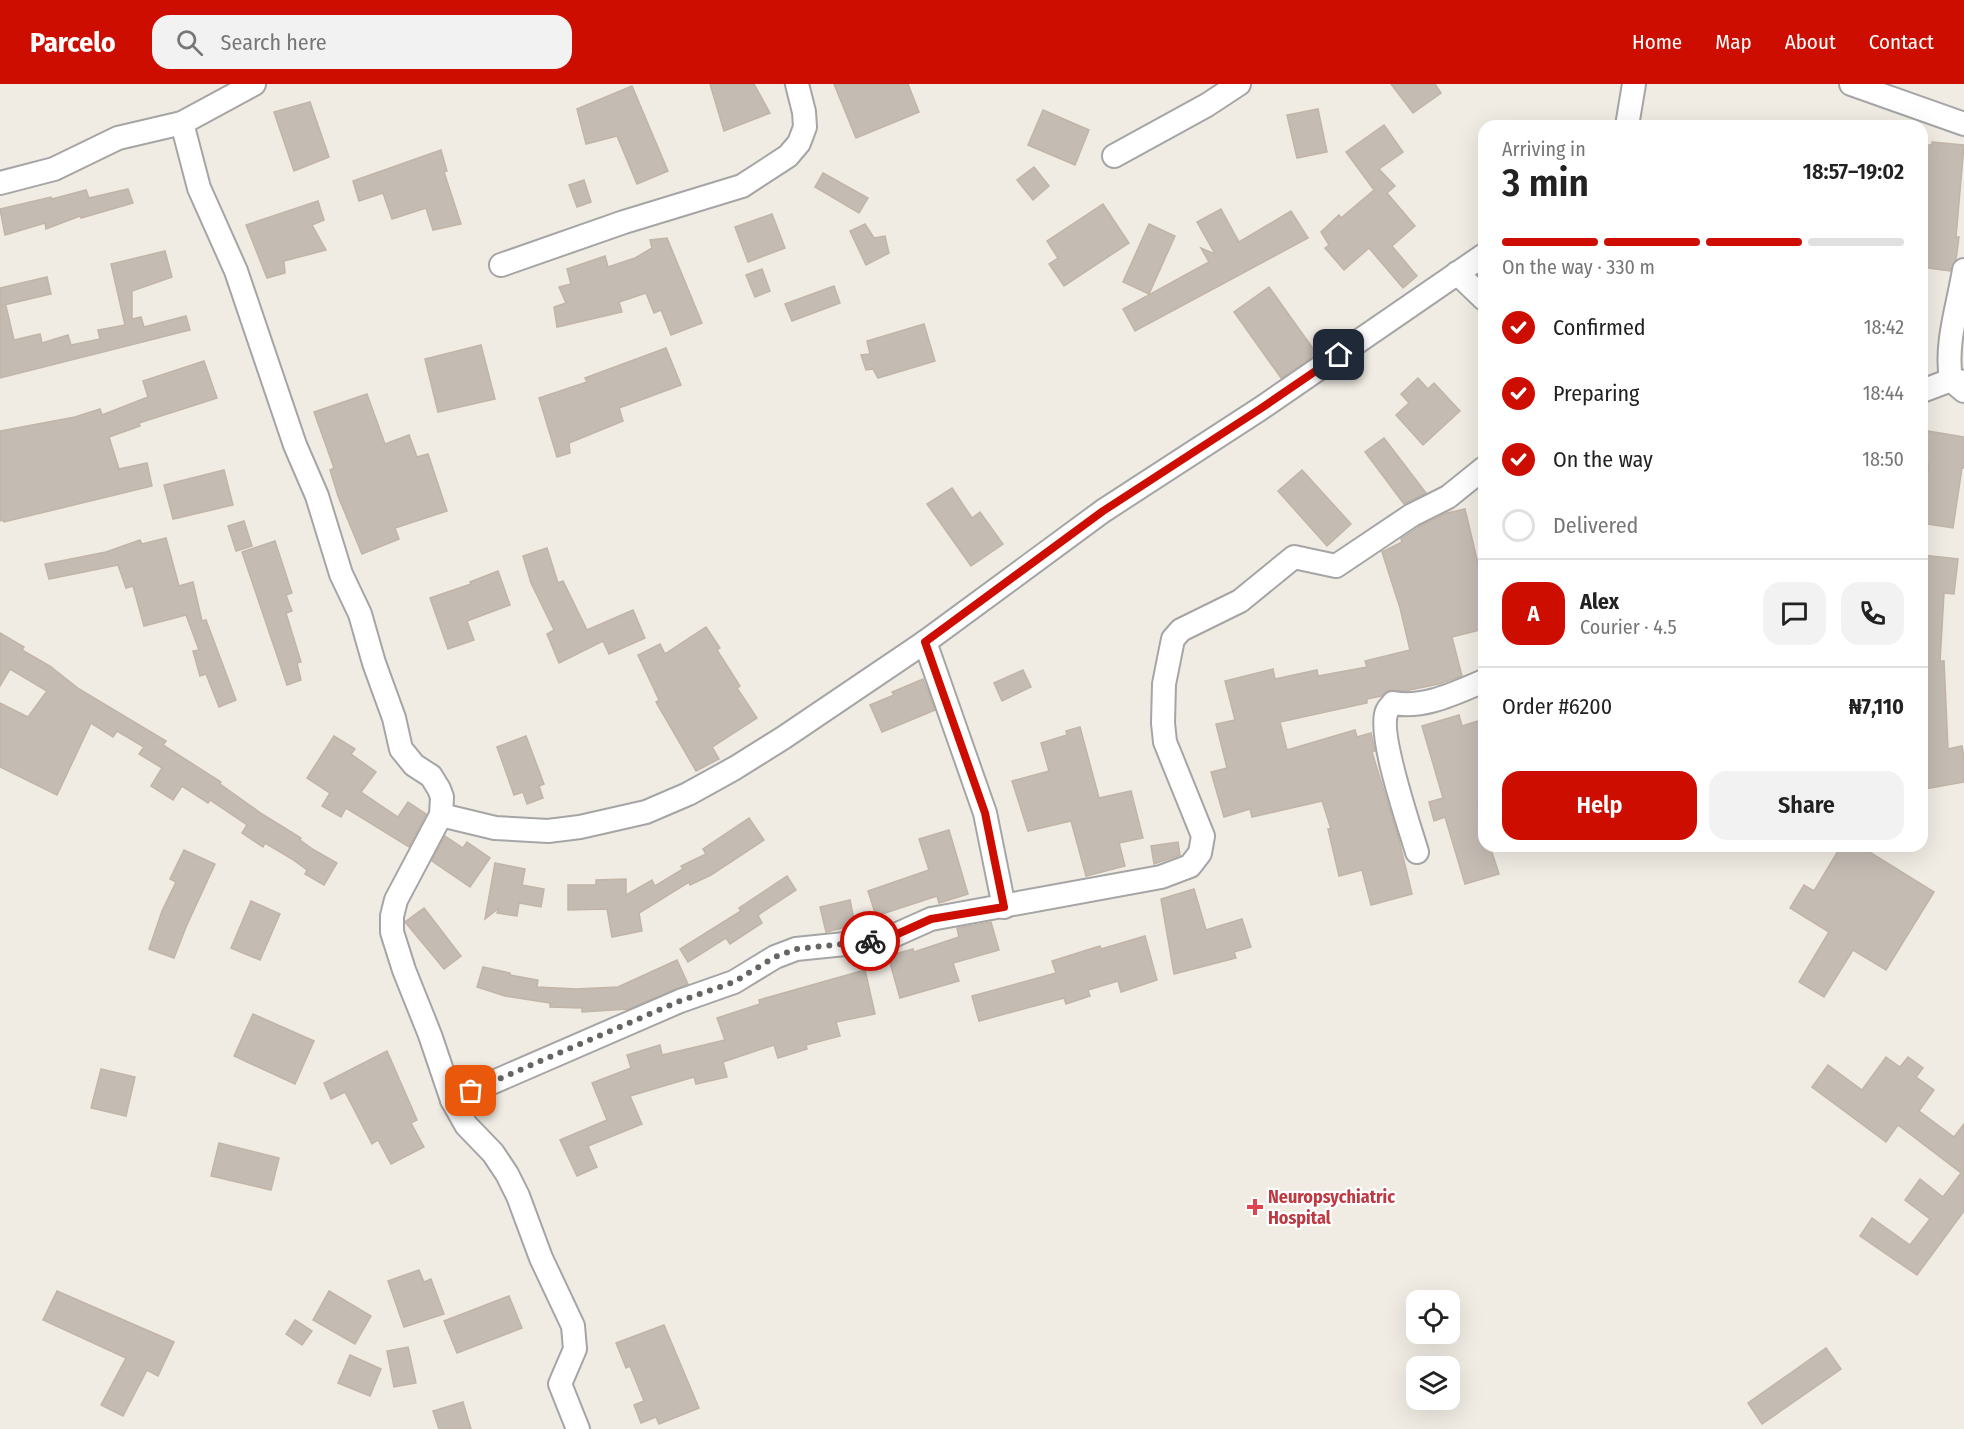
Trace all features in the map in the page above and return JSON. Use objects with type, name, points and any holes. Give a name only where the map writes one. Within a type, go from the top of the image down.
[{"type":"street","points":[[0,183],[54,169],[118,138],[182,123],[254,84]]},
{"type":"street","points":[[501,265],[624,222],[742,186],[788,156],[799,143],[805,127],[797,84]]},
{"type":"street","points":[[1114,156],[1207,105],[1239,84]]},
{"type":"street","points":[[1628,120],[1634,84]]},
{"type":"street","points":[[1851,84],[1905,92],[1964,124]]},
{"type":"street","points":[[182,123],[199,188],[236,271],[295,445],[317,496],[341,574],[360,614],[374,663],[394,718],[401,749],[414,765],[436,783],[441,797],[441,815],[396,900],[391,923],[404,970],[421,1008],[452,1100],[466,1125],[493,1153],[507,1174],[518,1196],[541,1258],[573,1326],[575,1349],[560,1384],[578,1429]]},
{"type":"street","points":[[441,815],[495,828],[548,831],[580,828],[646,812],[688,794],[735,768],[925,642],[1103,511],[1260,409],[1478,259]]},
{"type":"street","points":[[1928,390],[1960,384],[1948,365],[1952,330],[1964,270]]},
{"type":"street","points":[[1457,273],[1478,293]]},
{"type":"street","points":[[452,1100],[680,1001],[734,982],[775,957],[796,949],[884,940],[931,919],[1161,878],[1190,866],[1200,853],[1203,836],[1165,742],[1163,723],[1164,684],[1173,639],[1181,630],[1240,601],[1294,557],[1336,566],[1412,515],[1448,497],[1478,473]]},
{"type":"street","points":[[925,642],[985,813],[1004,907]]},
{"type":"street","points":[[1417,852],[1393,768],[1386,734],[1387,711],[1393,703],[1409,706],[1418,704],[1478,683]]},
{"type":"building","points":[[710,84],[754,84],[770,113],[724,131]]},
{"type":"building","points":[[834,84],[908,84],[919,112],[856,138]]},
{"type":"building","points":[[1391,84],[1435,84],[1441,93],[1413,113]]},
{"type":"building","points":[[632,86],[668,171],[637,184],[617,136],[586,144],[577,109]]},
{"type":"building","points":[[310,102],[329,157],[294,171],[274,112]]},
{"type":"building","points":[[1318,109],[1327,152],[1297,158],[1287,115]]},
{"type":"building","points":[[1043,110],[1089,130],[1075,165],[1028,145]]},
{"type":"building","points":[[1384,125],[1403,152],[1379,169],[1395,186],[1387,193],[1415,226],[1392,246],[1417,276],[1403,288],[1369,248],[1344,270],[1325,248],[1329,245],[1321,232],[1339,215],[1341,218],[1374,190],[1346,152]]},
{"type":"building","points":[[1932,142],[1964,145],[1956,237],[1959,237],[1956,260],[1950,271],[1928,268],[1928,145],[1932,145]]},
{"type":"building","points":[[441,150],[447,171],[444,172],[461,224],[433,230],[426,208],[392,219],[383,193],[359,201],[353,181]]},
{"type":"building","points":[[1034,167],[1049,186],[1033,200],[1017,180]]},
{"type":"building","points":[[823,173],[868,198],[859,213],[815,187]]},
{"type":"building","points":[[584,180],[591,202],[577,207],[569,185]]},
{"type":"building","points":[[128,189],[133,203],[81,218],[80,216],[46,229],[45,223],[5,235],[0,209],[86,190],[89,198]]},
{"type":"building","points":[[318,201],[324,220],[312,225],[326,250],[284,261],[285,273],[267,278],[246,225]]},
{"type":"building","points":[[1103,204],[1129,243],[1064,286],[1049,264],[1058,258],[1047,241]]},
{"type":"building","points":[[1221,209],[1239,242],[1291,211],[1308,238],[1135,331],[1123,309],[1209,262],[1201,248],[1215,254],[1197,222]]},
{"type":"building","points":[[772,214],[785,248],[748,262],[735,227]]},
{"type":"building","points":[[865,224],[874,238],[885,236],[889,253],[866,265],[850,231]]},
{"type":"building","points":[[1149,224],[1175,236],[1149,294],[1123,282]]},
{"type":"building","points":[[667,238],[702,323],[671,335],[661,310],[654,313],[646,293],[619,302],[622,312],[557,327],[554,307],[566,303],[559,287],[571,284],[567,269],[605,256],[608,267],[635,258],[652,248],[650,240]]},
{"type":"building","points":[[165,251],[172,277],[132,291],[132,319],[141,317],[144,327],[186,316],[190,330],[0,378],[0,307],[6,306],[14,340],[40,334],[42,343],[68,335],[71,345],[100,339],[98,330],[125,325],[111,264]]},
{"type":"building","points":[[762,269],[770,291],[755,297],[746,275]]},
{"type":"building","points":[[47,277],[51,294],[0,306],[0,288]]},
{"type":"building","points":[[834,286],[840,303],[792,321],[785,304]]},
{"type":"building","points":[[1269,287],[1317,354],[1281,378],[1234,312]]},
{"type":"building","points":[[924,324],[935,361],[878,378],[873,369],[866,370],[861,355],[870,354],[867,341]]},
{"type":"building","points":[[481,345],[495,399],[438,412],[425,359]]},
{"type":"building","points":[[666,348],[681,385],[619,408],[623,421],[569,443],[570,453],[557,457],[539,398],[587,382],[585,378]]},
{"type":"building","points":[[204,361],[217,398],[139,423],[140,426],[109,437],[119,469],[147,463],[152,486],[4,522],[0,521],[0,431],[75,417],[100,409],[102,415],[148,397],[143,381]]},
{"type":"building","points":[[1418,378],[1428,389],[1434,383],[1460,411],[1423,445],[1396,415],[1409,403],[1401,394]]},
{"type":"building","points":[[367,394],[385,444],[409,435],[417,457],[428,454],[447,511],[395,528],[399,539],[362,554],[338,496],[330,470],[334,468],[314,412]]},
{"type":"building","points":[[1928,431],[1964,437],[1964,468],[1962,468],[1953,528],[1928,524]]},
{"type":"building","points":[[1384,438],[1426,493],[1404,504],[1365,452]]},
{"type":"building","points":[[224,470],[233,505],[173,519],[164,485]]},
{"type":"building","points":[[1302,470],[1351,524],[1327,546],[1278,491]]},
{"type":"building","points":[[952,488],[972,518],[980,512],[1003,544],[971,566],[927,504]]},
{"type":"building","points":[[1465,509],[1478,564],[1478,630],[1452,637],[1462,676],[1439,684],[1405,691],[1388,690],[1381,696],[1367,699],[1367,703],[1280,722],[1287,750],[1355,730],[1357,737],[1371,733],[1375,751],[1372,752],[1399,840],[1412,894],[1371,905],[1362,870],[1339,876],[1328,829],[1331,829],[1322,801],[1252,817],[1250,809],[1224,817],[1211,772],[1227,768],[1216,724],[1235,720],[1225,681],[1273,669],[1275,679],[1317,670],[1318,676],[1367,667],[1365,661],[1410,650],[1400,608],[1382,552],[1402,542],[1401,539],[1419,527],[1447,513]]},
{"type":"building","points":[[244,521],[252,546],[236,551],[228,526]]},
{"type":"building","points":[[166,538],[179,586],[193,582],[202,621],[206,620],[236,700],[219,707],[206,674],[200,676],[193,651],[199,650],[186,615],[144,626],[133,586],[126,588],[118,565],[49,579],[45,564],[106,552],[140,540],[142,544]]},
{"type":"building","points":[[275,541],[292,593],[286,595],[292,611],[286,613],[301,662],[297,663],[301,680],[287,685],[242,552]]},
{"type":"building","points":[[547,548],[558,583],[563,581],[587,630],[633,610],[645,638],[609,654],[603,641],[559,663],[547,634],[554,630],[531,583],[523,556]]},
{"type":"building","points":[[1928,556],[1958,559],[1954,594],[1944,593],[1940,661],[1944,661],[1948,749],[1962,746],[1964,782],[1928,788]]},
{"type":"building","points":[[498,571],[510,605],[467,621],[474,640],[448,649],[430,598],[471,584],[470,582]]},
{"type":"building","points":[[706,627],[720,648],[717,650],[740,686],[737,688],[757,718],[712,747],[719,759],[696,771],[656,702],[659,700],[638,655],[660,644],[665,654]]},
{"type":"building","points":[[0,633],[24,647],[22,650],[50,666],[79,689],[166,741],[163,745],[221,782],[220,784],[301,838],[300,840],[314,850],[337,863],[324,885],[305,874],[307,870],[292,859],[265,843],[263,847],[242,833],[247,825],[210,800],[208,803],[182,786],[173,800],[151,786],[162,768],[139,754],[144,747],[117,731],[113,737],[91,723],[57,795],[0,767],[0,703],[28,717],[47,691],[10,669],[0,686]]},
{"type":"building","points":[[1023,670],[1031,687],[1002,701],[994,683]]},
{"type":"building","points":[[923,679],[935,710],[882,732],[870,705],[894,695],[892,692]]},
{"type":"building","points":[[1459,715],[1462,726],[1478,721],[1478,852],[1492,852],[1499,874],[1465,884],[1445,817],[1434,821],[1429,802],[1443,798],[1422,726]]},
{"type":"building","points":[[1080,727],[1099,798],[1131,791],[1143,838],[1119,843],[1125,866],[1086,876],[1071,821],[1028,831],[1012,781],[1049,771],[1041,743],[1067,735],[1066,731]]},
{"type":"building","points":[[334,736],[355,749],[351,754],[376,772],[361,792],[398,817],[408,802],[426,814],[409,847],[346,808],[341,817],[322,806],[330,793],[307,778]]},
{"type":"building","points":[[526,736],[544,784],[539,786],[543,798],[527,804],[523,792],[514,795],[497,747]]},
{"type":"building","points":[[749,818],[764,840],[711,875],[690,885],[689,882],[639,913],[642,931],[612,937],[607,909],[568,910],[568,885],[596,885],[596,880],[626,879],[626,895],[652,880],[655,886],[683,869],[681,866],[706,854],[703,849]]},
{"type":"building","points":[[949,830],[968,894],[939,903],[937,896],[876,916],[868,891],[929,870],[919,839]]},
{"type":"building","points":[[445,836],[463,848],[467,842],[490,858],[470,887],[432,861]]},
{"type":"building","points":[[1178,842],[1180,855],[1154,864],[1151,846]]},
{"type":"building","points":[[184,850],[215,864],[174,958],[149,949],[162,911],[176,882],[170,879]]},
{"type":"building","points":[[1837,852],[1870,852],[1934,892],[1886,970],[1853,950],[1824,997],[1799,982],[1829,932],[1790,908],[1804,885],[1814,891]]},
{"type":"building","points":[[495,863],[525,869],[522,885],[544,889],[541,907],[519,903],[517,916],[497,913],[499,908],[485,919]]},
{"type":"building","points":[[787,876],[796,890],[758,915],[762,923],[730,944],[726,938],[688,962],[680,949],[741,911],[739,908]]},
{"type":"building","points":[[1194,889],[1206,930],[1242,919],[1251,947],[1234,952],[1236,958],[1174,974],[1161,899]]},
{"type":"building","points":[[850,900],[855,925],[826,932],[820,907]]},
{"type":"building","points":[[251,901],[280,914],[260,960],[231,948]]},
{"type":"building","points":[[424,908],[461,956],[444,969],[405,922]]},
{"type":"building","points":[[991,922],[999,950],[953,963],[959,981],[900,998],[888,956],[913,949],[914,952],[959,937],[957,928]]},
{"type":"building","points":[[1145,936],[1157,980],[1121,992],[1118,981],[1088,990],[1090,996],[1066,1004],[1064,998],[979,1021],[972,996],[1056,973],[1052,961],[1100,946],[1101,949]]},
{"type":"building","points":[[677,960],[688,984],[629,1009],[582,1012],[582,1008],[550,1007],[550,1003],[505,996],[477,987],[483,967],[538,980],[537,987],[576,989],[618,987]]},
{"type":"building","points":[[865,970],[875,1014],[836,1022],[840,1036],[806,1045],[807,1049],[778,1058],[774,1045],[723,1062],[727,1077],[696,1084],[694,1077],[630,1096],[642,1124],[588,1146],[597,1167],[577,1176],[560,1140],[607,1120],[592,1083],[631,1068],[627,1055],[660,1045],[662,1055],[725,1040],[717,1018],[760,1004],[759,1000]]},
{"type":"building","points":[[253,1014],[314,1041],[295,1084],[234,1056]]},
{"type":"building","points":[[387,1051],[417,1120],[411,1123],[424,1147],[391,1164],[378,1140],[372,1144],[345,1092],[331,1099],[324,1083]]},
{"type":"building","points":[[1886,1057],[1900,1067],[1908,1057],[1923,1068],[1916,1077],[1934,1090],[1919,1111],[1954,1137],[1964,1124],[1964,1211],[1917,1275],[1860,1236],[1872,1218],[1910,1245],[1930,1219],[1905,1200],[1920,1179],[1943,1197],[1961,1173],[1898,1125],[1886,1142],[1812,1087],[1828,1065],[1862,1090]]},
{"type":"building","points":[[101,1069],[135,1077],[126,1116],[91,1108]]},
{"type":"building","points":[[219,1143],[279,1158],[271,1190],[211,1176]]},
{"type":"building","points":[[419,1270],[424,1282],[431,1279],[444,1314],[404,1327],[388,1281]]},
{"type":"building","points":[[57,1291],[174,1342],[158,1376],[147,1370],[123,1416],[101,1405],[126,1358],[43,1320]]},
{"type":"building","points":[[329,1291],[371,1316],[355,1344],[313,1320]]},
{"type":"building","points":[[509,1296],[522,1328],[457,1353],[444,1321]]},
{"type":"building","points":[[295,1320],[312,1331],[302,1345],[286,1334]]},
{"type":"building","points":[[664,1325],[699,1408],[659,1424],[656,1417],[641,1423],[634,1405],[644,1401],[630,1366],[626,1368],[616,1343]]},
{"type":"building","points":[[408,1347],[416,1383],[394,1387],[387,1351]]},
{"type":"building","points":[[1826,1348],[1841,1369],[1762,1424],[1748,1403]]},
{"type":"building","points":[[350,1355],[381,1369],[370,1396],[338,1383]]},
{"type":"building","points":[[463,1402],[471,1429],[439,1429],[433,1411]]},
{"type":"way so far","points":[[471,1091],[634,1023],[680,1001],[734,982],[775,957],[796,949],[870,941]]},
{"type":"place","name":"Neuropsychiatric Hospital","points":[[1255,1207]]},
{"type":"route","points":[[870,941],[884,940],[931,919],[1004,907],[985,813],[925,642],[1103,511],[1339,355]]}]
